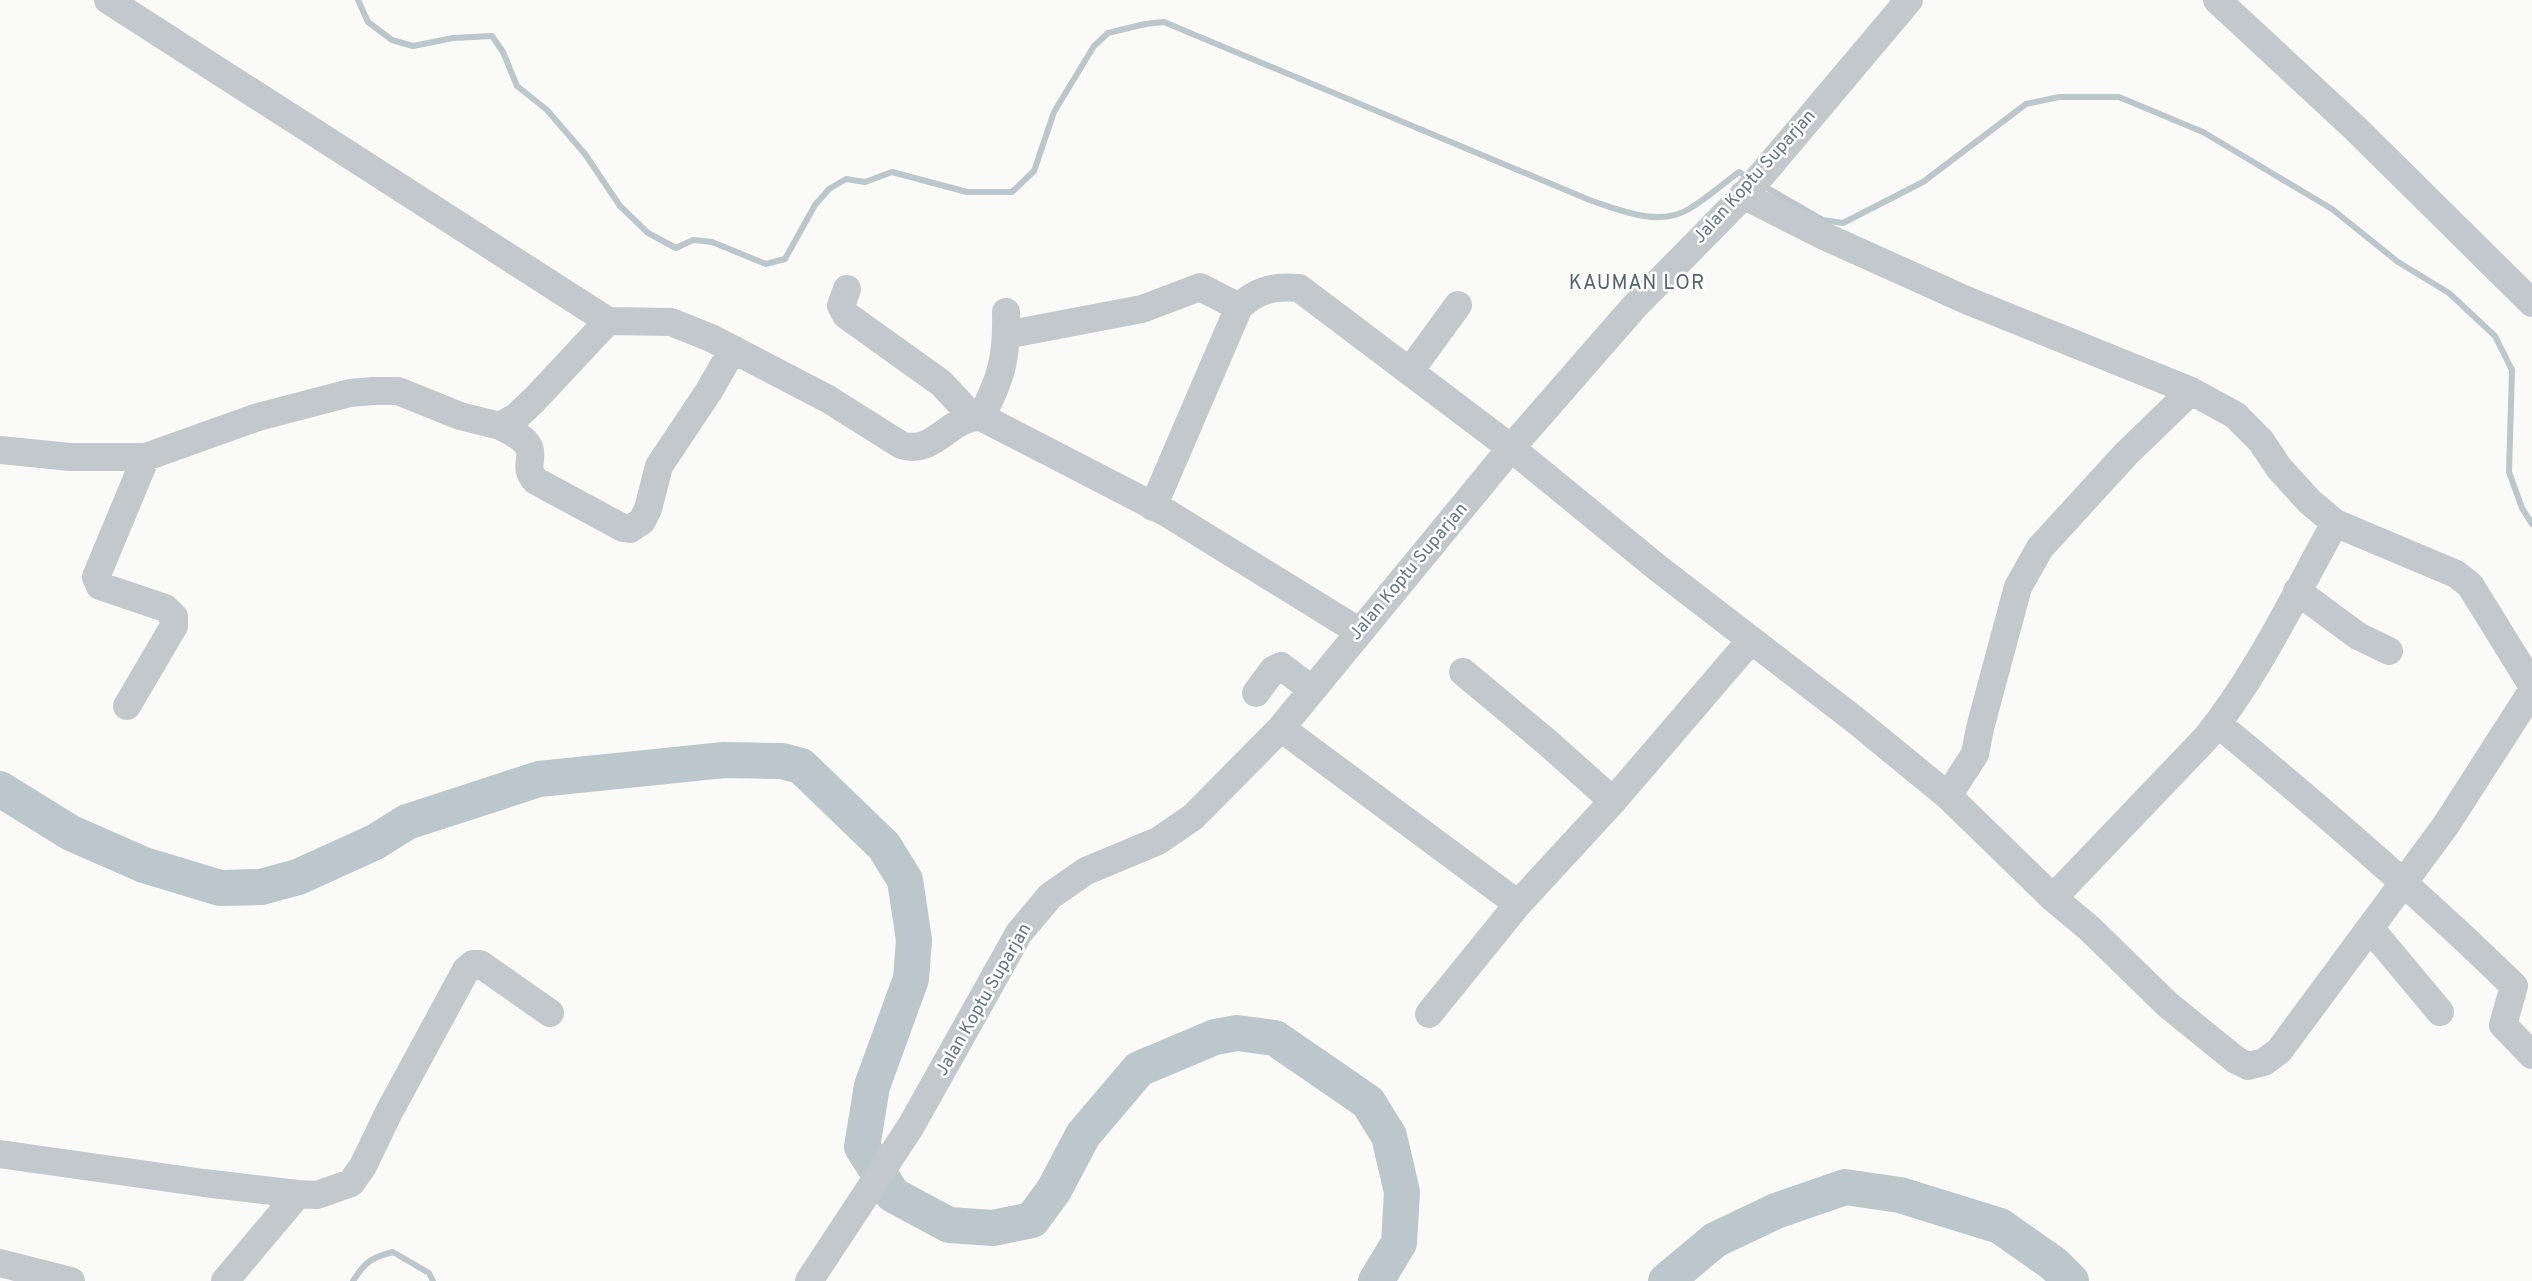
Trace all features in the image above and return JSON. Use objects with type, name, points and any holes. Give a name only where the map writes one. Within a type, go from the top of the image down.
[{"type":"street","points":[[108,0],[608,321],[671,322],[733,348],[828,399],[901,445],[912,448],[923,447],[977,417],[996,387],[1005,336],[1142,309],[1200,287],[1239,307]]},
{"type":"street","name":"Jalan Koptu Suparjan","points":[[809,1281],[912,1126],[1019,933],[1050,896],[1086,871],[1158,841],[1193,817],[1281,728],[1311,688],[1360,632],[1511,448],[1634,307],[1746,193],[1909,0]]},
{"type":"street","points":[[2217,0],[2356,129],[2532,303]]},
{"type":"street","points":[[1746,193],[1824,236],[1966,300],[2192,391],[2235,415],[2261,441],[2279,468],[2309,501],[2335,523],[2456,574],[2470,585],[2532,685]]},
{"type":"street","points":[[1153,507],[1239,307],[1252,294],[1280,286],[1299,288],[1511,448],[1659,569],[1948,796],[2053,898],[2088,928],[2168,1005],[2236,1060],[2248,1066],[2264,1062],[2279,1051],[2446,825],[2532,691]]},
{"type":"street","points":[[847,289],[841,306],[846,315],[941,382],[977,417],[1153,507],[1299,592],[1360,632]]},
{"type":"street","points":[[1410,370],[1458,305]]},
{"type":"street","points":[[500,426],[516,417],[535,399],[608,321]]},
{"type":"street","points":[[0,450],[70,457],[146,458],[258,417],[350,393],[398,391],[460,416],[500,426],[527,444],[530,451],[528,467],[536,481],[624,528],[630,529],[642,521],[648,510],[659,466],[709,391],[733,348]]},
{"type":"street","points":[[1948,796],[1975,754],[1980,728],[2018,587],[2040,548],[2126,454],[2192,391]]},
{"type":"street","points":[[127,706],[174,626],[174,617],[164,608],[100,586],[96,577],[146,458]]},
{"type":"street","points":[[2053,898],[2218,724],[2258,661],[2335,523]]},
{"type":"street","points":[[2297,591],[2358,636],[2389,651]]},
{"type":"street","points":[[1429,1014],[1518,904],[1613,801],[1751,640]]},
{"type":"street","points":[[1256,693],[1273,670],[1281,666],[1311,688]]},
{"type":"street","points":[[1463,672],[1548,743],[1613,801]]},
{"type":"street","points":[[2218,724],[2316,805],[2472,944],[2523,981],[2503,1025],[2532,1055]]},
{"type":"street","points":[[1281,728],[1518,904]]},
{"type":"street","points":[[2370,928],[2440,1012]]},
{"type":"street","points":[[0,1154],[204,1183],[318,1195],[351,1183],[362,1166],[458,981],[472,964],[480,964],[550,1012]]},
{"type":"street","points":[[225,1281],[298,1194]]},
{"type":"street","points":[[0,1263],[71,1281]]},
{"type":"waterway","points":[[358,0],[368,22],[392,40],[413,46],[453,38],[492,36],[503,52],[517,86],[547,110],[585,154],[620,206],[648,233],[676,248],[693,240],[712,242],[766,264],[785,259],[815,205],[829,189],[846,179],[865,182],[892,172],[967,192],[1012,192],[1034,171],[1054,112],[1094,46],[1108,33],[1145,24],[1164,22],[1592,201],[1628,213],[1653,217],[1677,214],[1696,205],[1739,172],[1751,179]]},
{"type":"waterway","points":[[1762,185],[1823,220],[1843,223],[1923,182],[2026,104],[2059,97],[2119,97],[2203,132],[2332,209],[2398,262],[2449,293],[2495,336],[2512,370],[2509,472],[2522,508],[2532,524]]},
{"type":"waterway","points":[[0,789],[71,833],[144,865],[220,888],[261,887],[298,877],[375,842],[407,822],[539,779],[724,760],[782,761],[801,766],[884,846],[905,880],[914,940],[911,979],[872,1086],[862,1147],[893,1195],[949,1225],[993,1228],[1032,1220],[1054,1190],[1083,1135],[1139,1069],[1215,1037],[1237,1033],[1275,1038],[1368,1102],[1389,1136],[1402,1192],[1399,1243],[1376,1281]]},
{"type":"waterway","points":[[1666,1281],[1715,1240],[1776,1211],[1845,1187],[1900,1195],[2000,1226],[2054,1264],[2071,1281]]},
{"type":"waterway","points":[[353,1281],[361,1269],[370,1261],[393,1252],[429,1273],[433,1281]]},
{"type":"district","name":"KAUMAN LOR","points":[[1637,284]]}]
